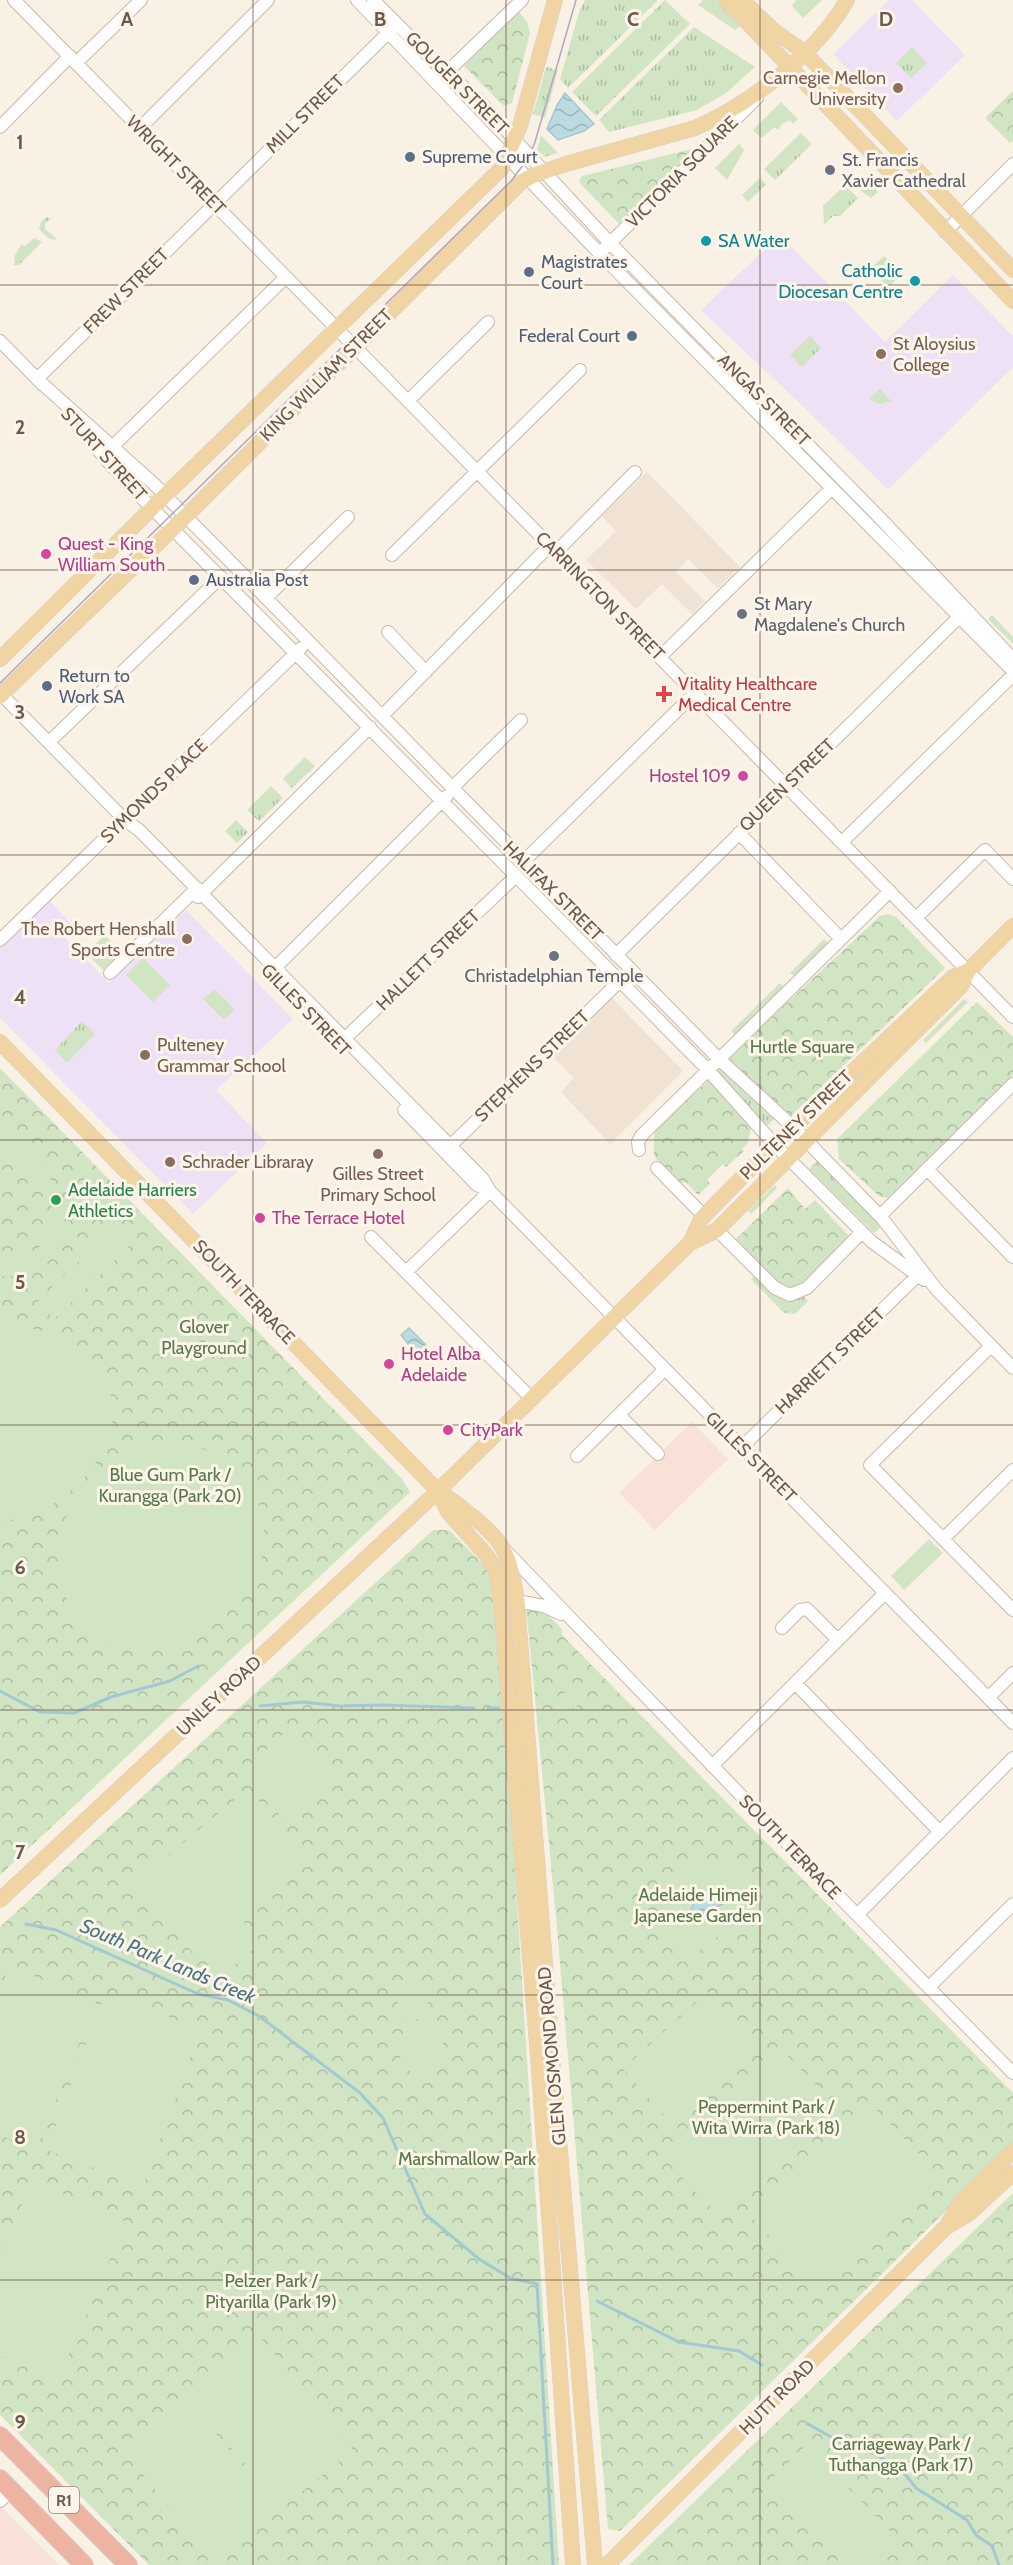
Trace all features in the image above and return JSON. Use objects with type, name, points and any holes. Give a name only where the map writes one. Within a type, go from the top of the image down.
[{"type":"highway","name":"R1","points":[[0,2436],[128,2565]]},
{"type":"highway","name":"R1","points":[[4,2490],[81,2562]]},
{"type":"highway","points":[[81,2562],[93,2552],[99,2535]]},
{"type":"main road","points":[[508,156],[555,0]]},
{"type":"main road","points":[[726,0],[1013,302]]},
{"type":"main road","points":[[742,0],[772,30],[804,52],[1013,270]]},
{"type":"main road","name":"VICTORIA SQUARE","points":[[695,128],[714,120],[744,101],[790,66],[834,21],[847,0]]},
{"type":"main road","name":"KING WILLIAM STREET","points":[[0,694],[186,516],[518,185],[535,175],[695,128]]},
{"type":"main road","name":"KING WILLIAM STREET","points":[[0,659],[165,495],[501,169],[508,156]]},
{"type":"main road","name":"PULTENEY STREET","points":[[690,1243],[717,1230],[961,986],[968,971],[1013,926]]},
{"type":"main road","name":"PULTENEY STREET","points":[[438,1491],[690,1243],[704,1216],[793,1127],[953,977],[968,971]]},
{"type":"main road","name":"SOUTH TERRACE","points":[[0,1042],[438,1491],[464,1507],[503,1548]]},
{"type":"main road","name":"SOUTH TERRACE","points":[[438,1491],[448,1512],[487,1556],[509,1601]]},
{"type":"main road","name":"UNLEY ROAD","points":[[0,1900],[438,1491]]},
{"type":"main road","name":"GLEN OSMOND ROAD","points":[[503,1548],[511,1568],[509,1601],[520,1738],[595,2565]]},
{"type":"main road","name":"GLEN OSMOND ROAD","points":[[520,1738],[549,2219],[573,2565]]},
{"type":"main road","name":"HUTT ROAD","points":[[945,2228],[960,2203],[1013,2151]]},
{"type":"main road","name":"HUTT ROAD","points":[[607,2565],[945,2228],[970,2213],[1013,2173]]},
{"type":"main road","points":[[549,2219],[565,2218]]},
{"type":"street","name":"WRIGHT STREET","points":[[14,0],[338,329]]},
{"type":"street","points":[[0,127],[141,0]]},
{"type":"street","points":[[140,128],[268,0]]},
{"type":"street","name":"GOUGER STREET","points":[[357,0],[482,103],[514,141]]},
{"type":"street","name":"GOUGER STREET","points":[[373,0],[393,28],[458,104],[508,156],[535,175]]},
{"type":"street","points":[[458,104],[451,92],[447,72],[522,0]]},
{"type":"street","name":"VICTORIA SQUARE","points":[[834,21],[855,0]]},
{"type":"street","name":"MILL STREET","points":[[214,203],[393,28]]},
{"type":"street","name":"VICTORIA SQUARE","points":[[599,253],[790,66]]},
{"type":"street","name":"ANGAS STREET","points":[[514,141],[535,175],[599,253],[1013,673]]},
{"type":"street","points":[[945,232],[1013,164]]},
{"type":"street","name":"ANGAS STREET","points":[[535,175],[610,243],[873,510],[1013,659]]},
{"type":"street","name":"FREW STREET","points":[[37,379],[214,203]]},
{"type":"street","points":[[114,445],[286,277]]},
{"type":"street","points":[[408,401],[488,322]]},
{"type":"street","name":"CARRINGTON STREET","points":[[338,329],[1013,1017]]},
{"type":"street","name":"STURT STREET","points":[[0,341],[37,379],[109,463],[173,528]]},
{"type":"street","points":[[392,555],[580,370]]},
{"type":"street","name":"STURT STREET","points":[[37,379],[114,445],[165,495]]},
{"type":"street","points":[[382,716],[635,472]]},
{"type":"street","points":[[660,657],[832,488]]},
{"type":"street","name":"HALIFAX STREET","points":[[165,495],[719,1059],[793,1127],[880,1216],[937,1290],[1013,1368]]},
{"type":"street","points":[[266,598],[348,517]]},
{"type":"street","name":"HALIFAX STREET","points":[[173,528],[708,1070],[775,1145],[862,1232],[937,1290]]},
{"type":"street","points":[[49,742],[221,577]]},
{"type":"street","name":"QUEEN STREET","points":[[616,955],[959,617]]},
{"type":"street","points":[[388,632],[426,672]]},
{"type":"street","name":"SYMONDS PLACE","points":[[0,940],[126,821],[308,641]]},
{"type":"street","points":[[842,842],[1013,673]]},
{"type":"street","points":[[524,861],[695,693]]},
{"type":"street","name":"GILLES STREET","points":[[0,694],[126,821],[140,830],[273,971],[448,1149],[483,1179],[490,1191],[1013,1723]]},
{"type":"street","points":[[273,971],[520,720]]},
{"type":"street","points":[[110,973],[370,728]]},
{"type":"street","points":[[739,832],[841,939]]},
{"type":"street","points":[[916,918],[985,850],[1013,879]]},
{"type":"street","name":"HALLETT STREET","points":[[342,1041],[516,876]]},
{"type":"street","points":[[639,1150],[638,1142],[641,1136],[890,891]]},
{"type":"street","name":"STEPHENS STREET","points":[[448,1149],[631,970]]},
{"type":"street","points":[[880,1216],[1013,1084]]},
{"type":"street","points":[[657,1168],[704,1216]]},
{"type":"street","points":[[927,1169],[1013,1257]]},
{"type":"street","points":[[406,1272],[490,1191]]},
{"type":"street","points":[[717,1230],[775,1288],[790,1295],[807,1288],[862,1232]]},
{"type":"street","points":[[371,1237],[532,1399]]},
{"type":"street","name":"HARRIETT STREET","points":[[742,1448],[918,1275]]},
{"type":"street","points":[[991,1346],[870,1465],[1013,1610]]},
{"type":"street","points":[[577,1456],[665,1369]]},
{"type":"street","points":[[619,1415],[658,1454]]},
{"type":"street","points":[[943,1539],[1013,1470]]},
{"type":"street","name":"SOUTH TERRACE","points":[[503,1548],[712,1766],[1013,2073]]},
{"type":"street","points":[[712,1766],[885,1593]]},
{"type":"street","name":"SOUTH TERRACE","points":[[509,1601],[544,1606],[570,1619]]},
{"type":"street","points":[[783,1628],[800,1610],[807,1609],[838,1640]]},
{"type":"street","points":[[988,1698],[1013,1673]]},
{"type":"street","points":[[795,1683],[940,1832]]},
{"type":"street","points":[[857,1915],[1013,1758]]},
{"type":"street","points":[[929,1987],[1013,1905]]},
{"type":"shaded area","name":"Carnegie Mellon University","points":[[889,0],[912,0],[965,55],[897,121],[833,54]]},
{"type":"shaded area","name":"St Aloysius College","points":[[780,235],[885,342],[953,275],[1013,336],[1013,367],[888,490],[701,310]]},
{"type":"shaded area","points":[[647,472],[740,567],[718,588],[688,559],[676,572],[705,601],[692,614],[662,584],[636,609],[586,560],[616,531],[602,516]]},
{"type":"shaded area","name":"Pulteney Grammar School","points":[[49,900],[76,929],[66,939],[109,983],[186,910],[293,1019],[216,1090],[267,1143],[193,1214],[0,1018],[0,948]]},
{"type":"shaded area","points":[[611,997],[683,1071],[610,1144],[561,1092],[574,1078],[552,1056]]},
{"type":"shaded area","points":[[692,1422],[728,1459],[655,1530],[619,1493]]},
{"type":"shaded area","points":[[0,2506],[59,2565],[0,2565]]},
{"type":"green space","points":[[585,0],[658,0],[568,88],[560,79],[579,12]]},
{"type":"green space","points":[[665,0],[690,24],[596,116],[572,92]]},
{"type":"green space","points":[[703,0],[717,0],[741,25],[735,30],[698,5]]},
{"type":"green space","points":[[796,0],[822,0],[803,18],[792,6]]},
{"type":"green space","points":[[518,11],[527,22],[530,33],[512,103],[504,106],[464,66]]},
{"type":"green space","points":[[694,27],[755,67],[726,93],[697,110],[609,132],[599,120]]},
{"type":"green space","points":[[912,47],[927,63],[911,78],[896,63]]},
{"type":"green space","points":[[546,67],[558,70],[545,118],[533,114]]},
{"type":"green space","points":[[1013,91],[1013,141],[1010,143],[985,118]]},
{"type":"green space","points":[[781,102],[798,119],[793,124],[790,120],[782,124],[778,130],[775,127],[761,138],[753,130]]},
{"type":"green space","points":[[801,133],[812,144],[775,180],[764,169]]},
{"type":"green space","points":[[541,135],[558,153],[545,157],[537,150]]},
{"type":"green space","points":[[739,144],[744,150],[727,180],[715,168]]},
{"type":"green space","points":[[696,148],[698,150],[620,225],[579,182],[582,176]]},
{"type":"green space","points":[[863,177],[878,192],[871,198],[861,191],[860,180]]},
{"type":"green space","points":[[760,178],[766,184],[748,202],[742,195]]},
{"type":"green space","points":[[845,185],[858,198],[840,216],[833,216],[824,225],[823,206]]},
{"type":"green space","points":[[47,217],[51,219],[45,224],[45,229],[56,238],[55,240],[48,238],[39,229],[41,222]]},
{"type":"green space","points":[[34,238],[42,242],[19,265],[14,265],[15,255],[21,245],[25,246]]},
{"type":"green space","points":[[884,256],[902,274],[888,287],[870,269]]},
{"type":"green space","points":[[810,336],[821,348],[802,367],[790,355]]},
{"type":"green space","points":[[880,389],[891,401],[879,404],[869,399]]},
{"type":"green space","points":[[992,615],[1013,637],[1013,644],[988,619]]},
{"type":"green space","points":[[305,757],[315,766],[292,788],[283,779]]},
{"type":"green space","points":[[271,786],[283,798],[259,821],[247,810]]},
{"type":"green space","points":[[236,820],[248,832],[237,843],[225,831]]},
{"type":"green space","name":"Hurtle Square","points":[[888,914],[896,917],[945,968],[791,1116],[732,1062],[730,1056],[880,916]]},
{"type":"green space","points":[[105,935],[121,952],[103,970],[86,953]]},
{"type":"green space","points":[[824,939],[828,943],[794,976],[790,973]]},
{"type":"green space","points":[[143,958],[170,985],[153,1002],[126,975]]},
{"type":"green space","points":[[780,983],[784,987],[735,1035],[731,1031]]},
{"type":"green space","points":[[215,989],[235,1010],[224,1020],[203,999]]},
{"type":"green space","points":[[964,999],[968,1002],[926,1043],[923,1040]]},
{"type":"green space","name":"Hurtle Square","points":[[977,1002],[1013,1037],[1013,1075],[888,1198],[879,1196],[839,1159],[837,1139]]},
{"type":"green space","points":[[82,1021],[95,1034],[67,1063],[55,1050]]},
{"type":"green space","points":[[720,1067],[775,1118],[764,1129],[716,1071]]},
{"type":"green space","name":"Blue Gum Park / Kurangga (Park 20)","points":[[0,1068],[402,1479],[410,1492],[0,1875]]},
{"type":"green space","name":"Hurtle Square","points":[[709,1080],[751,1127],[748,1143],[742,1149],[744,1151],[726,1167],[723,1164],[707,1180],[710,1184],[698,1195],[686,1182],[679,1183],[654,1156],[654,1135],[657,1128]]},
{"type":"green space","name":"Adelaide Harriers Athletics","points":[[0,1125],[54,1183],[62,1200],[65,1217],[61,1236],[50,1256],[40,1265],[14,1276],[0,1276],[0,1264],[25,1258],[40,1246],[51,1226],[52,1212],[49,1198],[42,1185],[0,1140]]},
{"type":"green space","points":[[820,1158],[859,1198],[881,1227],[874,1233],[809,1169]]},
{"type":"green space","points":[[775,1185],[777,1188],[751,1214],[748,1211]]},
{"type":"green space","points":[[788,1188],[805,1209],[815,1200],[850,1237],[847,1243],[798,1289],[783,1289],[756,1264],[756,1260],[736,1239]]},
{"type":"green space","points":[[113,1228],[130,1245],[95,1280],[78,1262]]},
{"type":"green space","points":[[72,1267],[89,1285],[54,1319],[37,1302]]},
{"type":"green space","points":[[754,1276],[776,1296],[796,1299],[804,1296],[808,1301],[795,1314],[784,1313],[751,1279]]},
{"type":"green space","points":[[0,1326],[36,1330],[65,1340],[87,1356],[104,1377],[112,1401],[112,1427],[101,1454],[80,1482],[62,1498],[35,1514],[0,1521]]},
{"type":"green space","points":[[177,1441],[219,1456],[242,1475],[251,1488],[258,1503],[264,1534],[259,1565],[251,1579],[227,1606],[202,1632],[193,1637],[160,1648],[135,1649],[114,1645],[103,1640],[88,1628],[68,1601],[59,1572],[59,1542],[63,1528],[76,1500],[121,1455],[141,1446]]},
{"type":"green space","name":"Pelzer Park / Pityarilla (Park 19)","points":[[433,1530],[449,1530],[486,1567],[498,1603],[559,2565],[149,2565],[0,2415],[0,1927]]},
{"type":"green space","points":[[929,1539],[943,1553],[904,1590],[891,1576]]},
{"type":"green space","name":"Peppermint Park / Wita Wirra (Park 18)","points":[[526,1606],[539,1606],[562,1629],[562,1635],[1013,2093],[1013,2145],[620,2531],[608,2529],[557,1927]]},
{"type":"green space","points":[[563,1681],[584,1701],[567,1713]]},
{"type":"green space","points":[[288,1730],[334,1780],[287,1823],[241,1773]]},
{"type":"green space","points":[[248,1788],[307,1859],[194,1954],[135,1884]]},
{"type":"green space","name":"Adelaide Himeji Japanese Garden","points":[[697,1863],[749,1869],[756,1907],[683,1963],[669,1945],[651,1892]]},
{"type":"green space","points":[[240,1918],[261,1943],[224,1974],[203,1950]]},
{"type":"green space","points":[[9,1966],[96,2002],[36,2150],[0,2135],[0,1989]]},
{"type":"green space","points":[[414,1986],[423,1991],[427,1997],[428,2005],[424,2014],[450,2029],[425,2079],[397,2064],[421,2018],[409,2021],[400,2012],[398,2006],[399,1996],[403,1991]]},
{"type":"green space","points":[[708,1992],[759,2048],[674,2126],[623,2069]]},
{"type":"green space","points":[[105,1993],[201,2029],[143,2186],[47,2150]]},
{"type":"green space","points":[[778,2046],[834,2104],[718,2215],[662,2156]]},
{"type":"green space","points":[[868,2101],[939,2175],[822,2289],[750,2216]]},
{"type":"green space","points":[[32,2181],[126,2222],[57,2381],[0,2356],[0,2255]]},
{"type":"green space","name":"Carriageway Park / Tuthangga (Park 17)","points":[[1013,2193],[1013,2565],[629,2565]]},
{"type":"green space","points":[[260,2337],[353,2450],[281,2509],[188,2394]]},
{"type":"green space","points":[[186,2396],[278,2512],[214,2563],[121,2447]]},
{"type":"green space","points":[[806,2445],[902,2543],[879,2565],[845,2565],[766,2484]]},
{"type":"water","points":[[565,93],[594,124],[584,131],[558,140],[547,129]]},
{"type":"water","points":[[409,1328],[426,1345],[416,1354],[401,1335]]},
{"type":"water","points":[[725,1891],[723,1904],[700,1915],[698,1921],[688,1917],[695,1900],[712,1892]]},
{"type":"waterway","points":[[0,1691],[40,1712],[74,1713],[111,1697],[170,1681],[198,1666]]},
{"type":"waterway","points":[[260,1706],[303,1702],[340,1706],[474,1708]]},
{"type":"waterway","points":[[488,1708],[499,1708]]},
{"type":"waterway","name":"South Park Lands Creek","points":[[26,1924],[56,1930],[198,1994],[228,2000],[259,2016],[360,2093],[383,2118],[425,2214],[479,2259],[510,2278],[537,2284],[553,2565]]},
{"type":"waterway","name":"South Park Lands Creek","points":[[597,2301],[679,2342],[739,2351],[762,2365]]},
{"type":"waterway","name":"South Park Lands Creek","points":[[808,2424],[840,2442],[873,2453],[901,2469],[916,2488],[967,2520],[976,2535],[992,2546],[999,2565]]},
{"type":"tram line","points":[[0,683],[512,180],[529,157],[535,142],[576,0]]},
{"type":"place","name":"Carnegie Mellon University","points":[[898,88]]},
{"type":"place","name":"Supreme Court","points":[[410,157]]},
{"type":"place","name":"St. Francis Xavier Cathedral","points":[[830,170]]},
{"type":"place","name":"SA Water","points":[[706,241]]},
{"type":"place","name":"Magistrates Court","points":[[529,272]]},
{"type":"place","name":"Catholic Diocesan Centre","points":[[915,281]]},
{"type":"place","name":"Federal Court","points":[[632,336]]},
{"type":"place","name":"St Aloysius College","points":[[881,354]]},
{"type":"place","name":"Quest - King William South","points":[[46,554]]},
{"type":"place","name":"Australia Post","points":[[194,580]]},
{"type":"place","name":"St Mary Magdalene's Church","points":[[742,614]]},
{"type":"place","name":"Return to Work SA","points":[[47,686]]},
{"type":"place","name":"Vitality Healthcare Medical Centre","points":[[664,694]]},
{"type":"place","name":"Hostel 109","points":[[743,776]]},
{"type":"place","name":"The Robert Henshall Sports Centre","points":[[187,939]]},
{"type":"place","name":"Christadelphian Temple","points":[[554,956]]},
{"type":"place","name":"Pulteney Grammar School","points":[[145,1055]]},
{"type":"place","name":"Gilles Street Primary School","points":[[378,1154]]},
{"type":"place","name":"Schrader Libraray","points":[[170,1162]]},
{"type":"place","name":"Adelaide Harriers Athletics","points":[[56,1200]]},
{"type":"place","name":"The Terrace Hotel","points":[[260,1218]]},
{"type":"place","name":"Hotel Alba Adelaide","points":[[389,1364]]},
{"type":"place","name":"CityPark","points":[[448,1430]]},
{"type":"park label","name":"Glover Playground","points":[[204,1337]]},
{"type":"park label","name":"Marshmallow Park","points":[[467,2159]]}]
